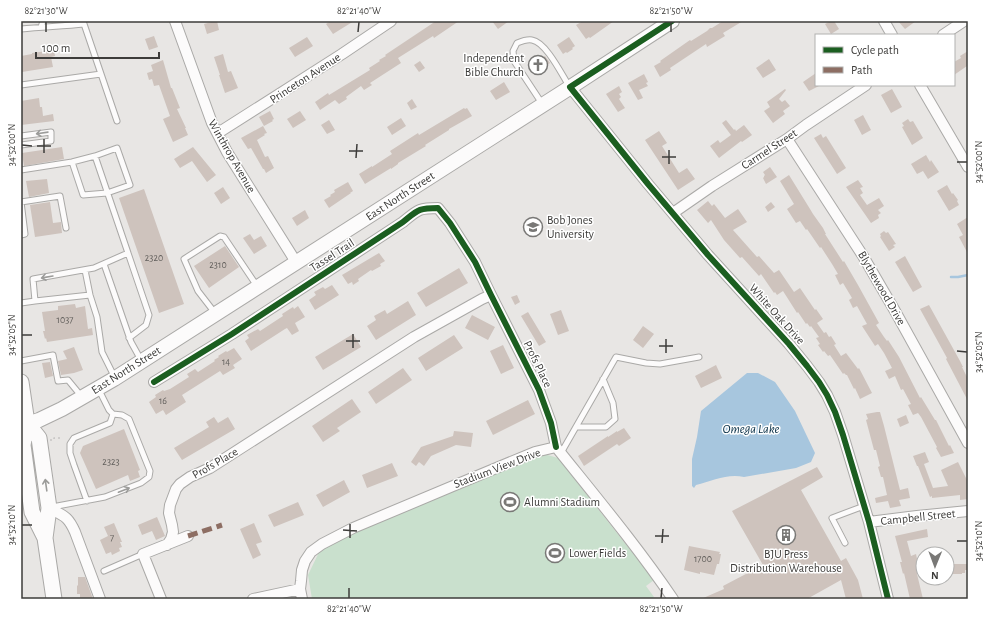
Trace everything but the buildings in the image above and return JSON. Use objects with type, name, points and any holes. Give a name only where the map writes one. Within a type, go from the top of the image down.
[{"type":"main road","name":"East North Street","points":[[24,425],[62,409],[115,378],[672,21]]},
{"type":"main road","points":[[21,382],[24,445],[32,512],[45,538]]},
{"type":"main road","points":[[24,425],[39,438],[49,508],[45,538],[54,599]]},
{"type":"street","name":"Winthrop Avenue","points":[[175,21],[212,123],[227,152],[296,262]]},
{"type":"street","name":"Princeton Avenue","points":[[218,133],[342,54],[377,25],[391,21]]},
{"type":"street","points":[[884,21],[891,34]]},
{"type":"street","points":[[944,34],[964,21]]},
{"type":"street","name":"Carmel Street","points":[[673,213],[712,186],[787,139],[864,86]]},
{"type":"street","points":[[921,86],[968,167]]},
{"type":"street","name":"White Oak Drive","points":[[570,87],[648,184],[708,255],[789,344],[819,382],[835,412],[841,429],[864,506],[888,599]]},
{"type":"street","name":"Blythewood Drive","points":[[787,139],[863,256],[968,443]]},
{"type":"street","name":"Tassel Trail","points":[[154,382],[232,334],[402,222],[416,211],[423,208],[438,208],[450,223],[475,262],[491,295]]},
{"type":"street","name":"Profs Place","points":[[167,545],[173,532],[169,513],[170,505],[176,489],[180,484],[190,477],[210,468],[414,337],[491,295],[540,390],[558,450]]},
{"type":"street","points":[[558,450],[610,515],[673,599]]},
{"type":"street","name":"Stadium View Drive","points":[[302,599],[300,589],[302,570],[305,561],[311,552],[322,544],[353,528],[535,452],[558,450]]},
{"type":"street","points":[[49,508],[66,517],[70,522],[100,599]]},
{"type":"street","name":"Campbell Street","points":[[868,522],[968,511]]},
{"type":"street","points":[[161,599],[143,554],[188,536]]},
{"type":"street","points":[[253,599],[300,589]]},
{"type":"lane","points":[[40,27],[43,21]]},
{"type":"lane","points":[[21,29],[61,27],[84,22],[117,121]]},
{"type":"lane","points":[[543,105],[514,61],[513,51],[517,43],[527,40],[534,40],[541,44],[552,58],[570,87]]},
{"type":"lane","points":[[21,85],[101,74]]},
{"type":"lane","points":[[21,136],[51,132],[51,141],[21,145]]},
{"type":"lane","points":[[21,170],[72,162],[117,148],[130,185],[107,193],[83,195],[72,162]]},
{"type":"lane","points":[[95,156],[149,315],[146,326],[129,338]]},
{"type":"lane","points":[[21,235],[25,234],[21,202],[60,196],[66,228]]},
{"type":"lane","points":[[216,314],[198,291],[184,260],[220,236],[224,237],[258,287]]},
{"type":"lane","points":[[35,301],[33,279],[94,268],[128,253]]},
{"type":"lane","points":[[104,264],[129,338],[142,361]]},
{"type":"lane","points":[[85,270],[90,295],[97,317],[102,352],[115,378]]},
{"type":"lane","points":[[21,303],[90,295]]},
{"type":"lane","points":[[21,361],[53,355],[58,381],[68,380],[82,397]]},
{"type":"lane","points":[[558,450],[576,427],[616,357],[646,363],[660,364],[699,357]]},
{"type":"lane","points":[[576,427],[606,427],[615,418],[613,403],[603,379]]},
{"type":"lane","points":[[49,508],[105,497],[142,483],[149,477],[150,471],[129,419],[122,415],[113,414],[109,410],[98,388]]},
{"type":"lane","points":[[87,501],[70,453],[70,444],[74,438],[110,423],[113,414]]},
{"type":"lane","points":[[845,543],[832,518],[864,506]]},
{"type":"lane","points":[[104,571],[143,554]]},
{"type":"path","points":[[50,440],[54,440],[54,438],[62,438]]},
{"type":"green space","name":"Alumni Stadium","points":[[544,454],[558,458],[654,580],[646,586],[654,597],[651,599],[312,599],[308,575],[322,546]]},
{"type":"water","name":"Omega Lake","points":[[747,373],[758,373],[775,382],[795,411],[815,453],[811,462],[796,468],[744,477],[732,476],[720,478],[696,485],[694,488],[692,486],[692,459],[701,411]]},
{"type":"waterway","points":[[951,277],[968,275]]},
{"type":"marked path","points":[[188,536],[222,525]]},
{"type":"cycle path","points":[[672,21],[570,87],[648,184],[708,255],[789,344],[819,382],[835,412],[843,435],[869,522],[888,599]]},
{"type":"cycle path","points":[[154,382],[232,334],[403,222],[415,212],[426,208],[438,208],[450,223],[475,262],[539,390],[551,423],[556,447]]},
{"type":"place","name":"Independent Bible Church","points":[[538,65]]},
{"type":"place","name":"Bob Jones University","points":[[533,227]]},
{"type":"place","name":"Alumni Stadium","points":[[510,502]]},
{"type":"place","name":"BJU Press Distribution Warehouse","points":[[786,535]]},
{"type":"place","name":"Lower Fields","points":[[555,553]]}]
